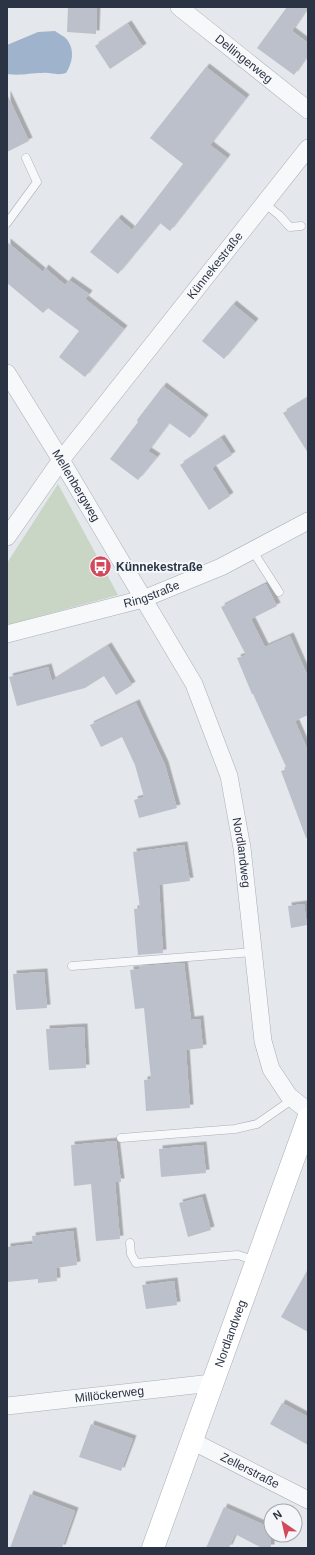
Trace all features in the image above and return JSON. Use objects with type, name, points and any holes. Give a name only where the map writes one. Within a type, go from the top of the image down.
[{"type":"street","name":"Dellingerweg","points":[[179,7],[308,110]]},
{"type":"street","name":"Künnekestraße","points":[[7,537],[61,460],[308,148]]},
{"type":"street","name":"Mellenbergweg","points":[[7,373],[61,460],[143,598]]},
{"type":"street","name":"Ringstraße","points":[[7,634],[143,598],[221,567],[308,521]]},
{"type":"street","name":"Nordlandweg","points":[[143,598],[194,684],[229,776],[242,848],[263,1042],[271,1069],[289,1096],[308,1111]]},
{"type":"street","name":"Nordlandweg","points":[[153,1548],[308,1119]]},
{"type":"street","name":"Millöckerweg","points":[[7,1406],[212,1382]]},
{"type":"street","name":"Zellerstraße","points":[[192,1440],[308,1500]]},
{"type":"lane","points":[[7,223],[37,182],[26,158]]},
{"type":"lane","points":[[264,203],[290,228],[301,226]]},
{"type":"lane","points":[[252,550],[279,592]]},
{"type":"lane","points":[[72,966],[254,952]]},
{"type":"lane","points":[[121,1138],[235,1129],[257,1124],[293,1099]]},
{"type":"lane","points":[[130,1243],[131,1254],[136,1263],[238,1255],[256,1262]]},
{"type":"green space","points":[[58,484],[118,595],[7,625],[7,563]]},
{"type":"water","points":[[55,31],[64,37],[70,45],[72,57],[70,66],[66,73],[21,75],[7,74],[7,45],[38,32]]},
{"type":"building","points":[[68,7],[97,7],[96,34],[67,32]]},
{"type":"building","points":[[287,7],[308,7],[292,31],[308,43],[308,55],[294,75],[257,48]]},
{"type":"building","points":[[128,24],[143,47],[110,69],[95,46]]},
{"type":"building","points":[[206,67],[246,98],[210,145],[227,158],[170,231],[160,223],[118,274],[90,252],[118,218],[132,230],[183,164],[150,138]]},
{"type":"building","points":[[7,94],[29,141],[7,152]]},
{"type":"building","points":[[7,242],[43,272],[45,268],[65,285],[69,280],[89,294],[85,299],[124,329],[85,377],[59,357],[79,331],[48,308],[43,313],[7,283]]},
{"type":"building","points":[[233,304],[255,322],[224,359],[202,341]]},
{"type":"building","points":[[163,386],[205,418],[190,438],[169,423],[148,451],[157,457],[138,480],[110,459]]},
{"type":"building","points":[[308,398],[308,453],[283,413]]},
{"type":"building","points":[[221,438],[232,455],[212,468],[230,496],[209,510],[180,465]]},
{"type":"building","points":[[266,584],[277,606],[251,619],[265,647],[290,636],[308,677],[308,715],[295,721],[308,751],[308,837],[306,838],[281,771],[287,769],[237,658],[246,655],[221,607]]},
{"type":"building","points":[[108,646],[132,685],[116,695],[104,676],[85,688],[17,706],[9,677],[48,667],[52,681]]},
{"type":"building","points":[[136,703],[165,765],[177,808],[139,818],[134,800],[144,797],[135,765],[122,737],[101,747],[90,725]]},
{"type":"building","points":[[184,845],[190,881],[159,885],[163,953],[138,955],[134,909],[140,908],[133,852]]},
{"type":"building","points":[[304,904],[307,925],[291,928],[288,906]]},
{"type":"building","points":[[184,963],[191,1020],[200,1019],[203,1048],[186,1050],[190,1108],[146,1111],[144,1080],[151,1079],[144,1008],[135,1009],[130,970],[139,969],[139,966]]},
{"type":"building","points":[[44,972],[47,1008],[16,1010],[13,974]]},
{"type":"building","points":[[84,1027],[86,1068],[49,1070],[46,1029]]},
{"type":"building","points":[[116,1141],[121,1182],[115,1182],[120,1239],[96,1241],[91,1184],[74,1186],[71,1145]]},
{"type":"building","points":[[203,1145],[206,1173],[161,1177],[159,1149]]},
{"type":"building","points":[[202,1197],[211,1230],[188,1237],[179,1203]]},
{"type":"building","points":[[73,1231],[77,1265],[56,1268],[57,1281],[38,1283],[38,1279],[7,1282],[7,1247],[33,1244],[32,1236]]},
{"type":"building","points":[[308,1269],[308,1332],[281,1317]]},
{"type":"building","points":[[174,1281],[177,1305],[146,1309],[142,1285]]},
{"type":"building","points":[[282,1403],[308,1417],[308,1445],[270,1424]]},
{"type":"building","points":[[91,1424],[133,1439],[121,1471],[79,1457]]},
{"type":"building","points":[[30,1494],[75,1511],[62,1548],[10,1548]]},
{"type":"building","points":[[224,1507],[263,1524],[263,1543],[271,1543],[271,1548],[262,1548],[235,1534],[229,1548],[206,1548]]},
{"type":"place","name":"Künnekestraße","points":[[101,567]]}]
